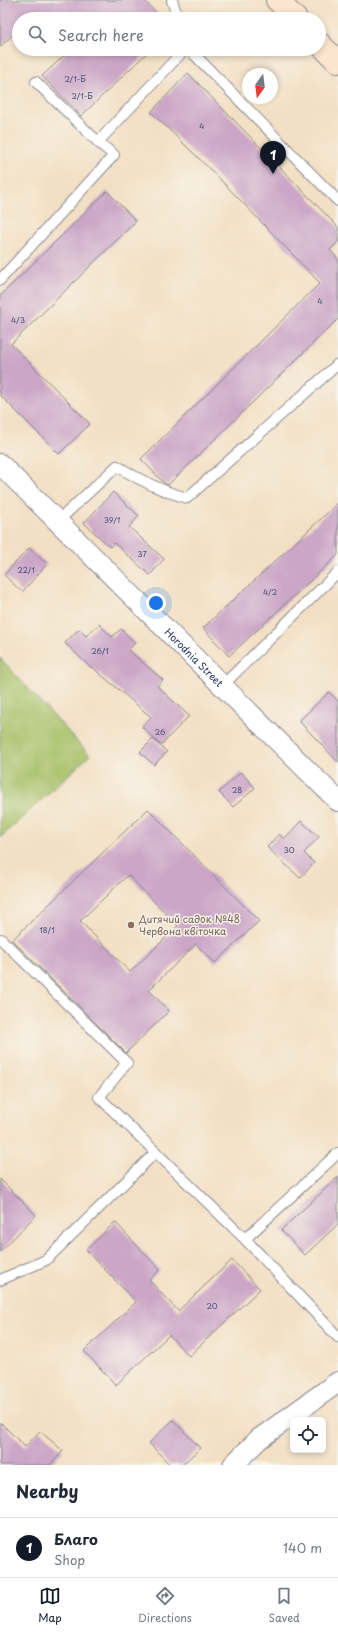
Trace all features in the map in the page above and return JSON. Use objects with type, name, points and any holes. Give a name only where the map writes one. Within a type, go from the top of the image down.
[{"type":"main road","points":[[277,0],[289,12]]},
{"type":"street","name":"Horodnia Street","points":[[0,464],[338,801]]},
{"type":"street","points":[[233,1465],[259,1439],[336,1386]]},
{"type":"lane","points":[[172,0],[176,12]]},
{"type":"lane","points":[[98,142],[178,56]]},
{"type":"lane","points":[[196,56],[338,201]]},
{"type":"lane","points":[[0,280],[114,155],[98,142],[36,82]]},
{"type":"lane","points":[[58,521],[117,466],[164,492],[186,498],[338,364]]},
{"type":"lane","points":[[223,685],[338,572]]},
{"type":"lane","points":[[1,939],[127,1063],[99,1097],[245,1239],[338,1338]]},
{"type":"lane","points":[[0,1280],[46,1260],[156,1152]]},
{"type":"lane","points":[[245,1239],[338,1153]]},
{"type":"green space","points":[[0,658],[90,755],[0,838]]},
{"type":"building","points":[[0,0],[144,0],[155,12],[12,12],[12,36],[0,47]]},
{"type":"building","points":[[64,56],[144,56],[81,116],[42,76]]},
{"type":"building","points":[[188,73],[338,227],[338,242],[330,250],[338,259],[338,319],[168,485],[165,484],[141,459],[320,283],[215,174],[151,112]]},
{"type":"building","points":[[107,191],[136,221],[11,344],[90,424],[59,454],[0,395],[0,296]]},
{"type":"building","points":[[113,492],[139,516],[129,527],[164,559],[150,575],[114,543],[110,547],[84,523]]},
{"type":"building","points":[[338,503],[338,555],[229,656],[203,628]]},
{"type":"building","points":[[29,548],[47,564],[22,592],[4,575]]},
{"type":"building","points":[[99,624],[112,637],[121,629],[135,643],[128,650],[163,680],[157,686],[189,716],[161,745],[142,727],[151,717],[92,667],[91,668],[65,643],[79,629],[86,636]]},
{"type":"building","points":[[329,692],[338,701],[338,762],[299,721]]},
{"type":"building","points":[[153,739],[167,752],[154,765],[140,752]]},
{"type":"building","points":[[241,772],[255,788],[233,807],[219,792]]},
{"type":"building","points":[[148,809],[259,921],[215,963],[196,944],[149,990],[169,1011],[126,1053],[12,940]],"holes":[[[128,875],[178,926],[130,972],[80,921]]]},
{"type":"building","points":[[301,821],[319,837],[304,853],[314,863],[300,878],[267,847],[279,834],[284,839]]},
{"type":"building","points":[[338,1177],[338,1224],[305,1255],[281,1230]]},
{"type":"building","points":[[0,1179],[36,1215],[0,1252]]},
{"type":"building","points":[[115,1222],[160,1270],[149,1280],[178,1311],[232,1260],[260,1289],[189,1356],[169,1335],[116,1385],[84,1351],[136,1302],[86,1250]]},
{"type":"building","points":[[173,1420],[200,1448],[182,1465],[170,1465],[149,1443]]},
{"type":"building","points":[[0,1422],[25,1447],[40,1431],[63,1451],[50,1465],[0,1465]]},
{"type":"place","name":"Благо","points":[[273,174]]},
{"type":"place","name":"Дитячий садок №48 Червона квіточка","points":[[131,925]]}]
